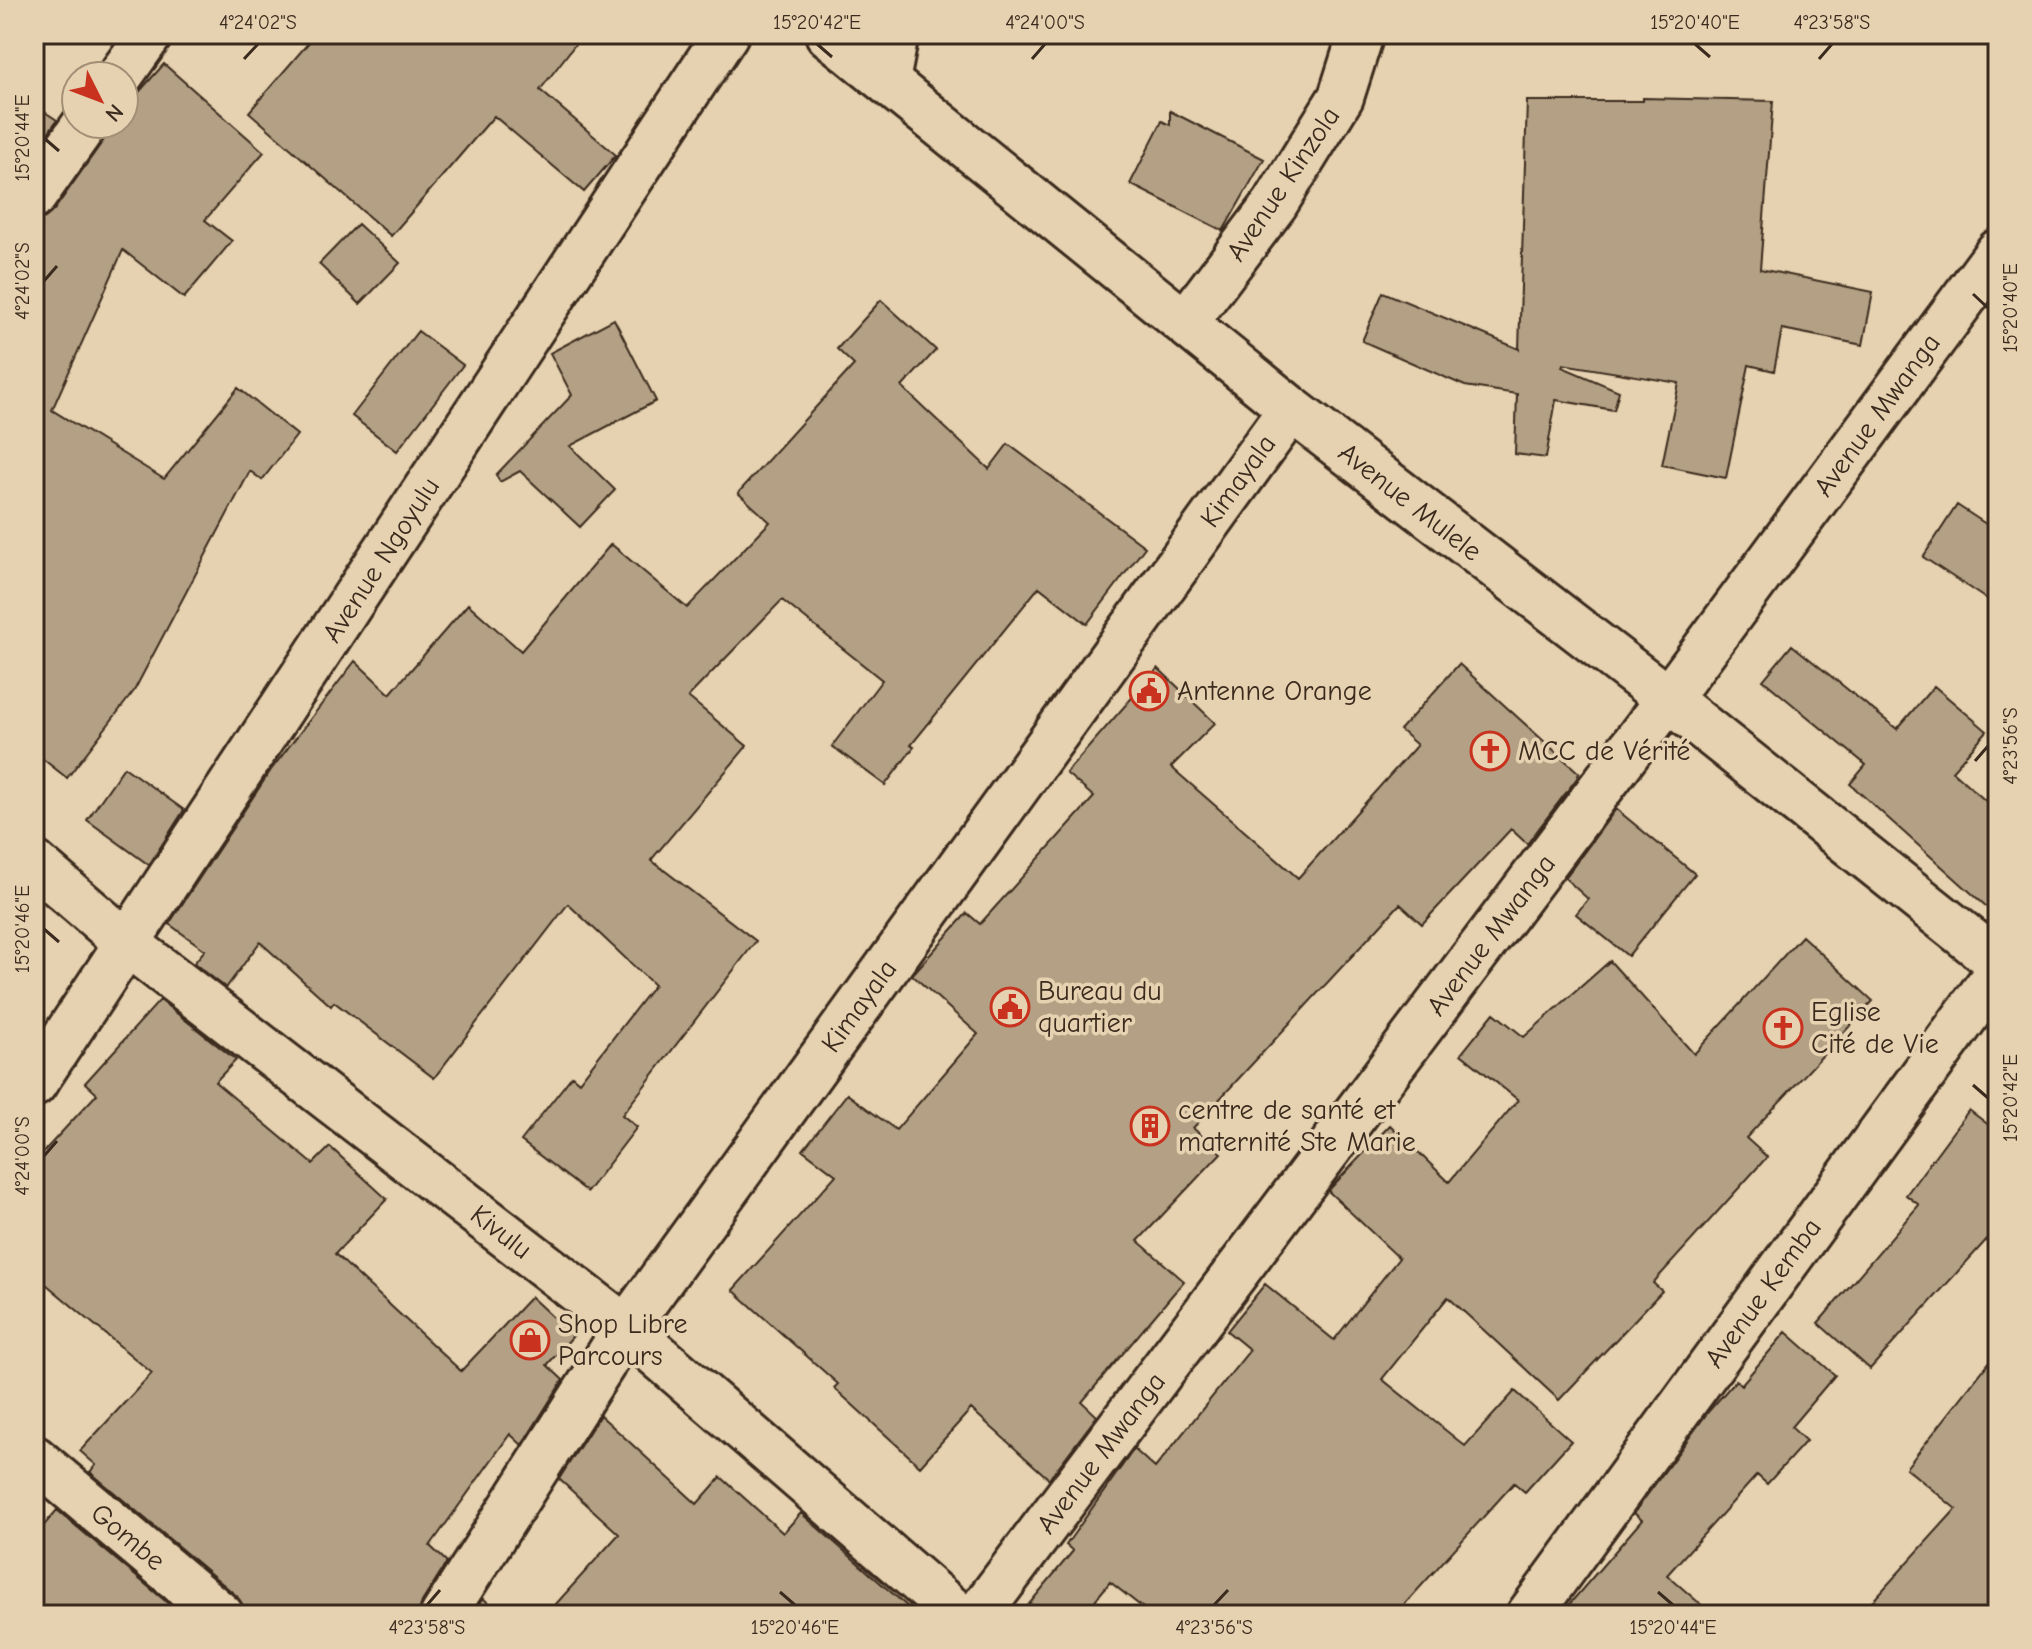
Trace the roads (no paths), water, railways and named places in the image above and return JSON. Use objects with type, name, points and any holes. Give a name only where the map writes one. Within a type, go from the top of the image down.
[{"type":"street","points":[[131,60],[150,34]]},
{"type":"street","name":"Avenue Ngoyulu","points":[[34,1084],[726,34]]},
{"type":"street","name":"Avenue Mulele","points":[[828,34],[1291,409],[1668,699],[1998,962]]},
{"type":"street","points":[[887,81],[896,34]]},
{"type":"street","name":"Avenue Kinzola","points":[[1185,323],[1275,204],[1341,97],[1361,34]]},
{"type":"street","points":[[34,196],[74,140]]},
{"type":"street","name":"Avenue Mwanga","points":[[978,1615],[1668,699],[1998,252]]},
{"type":"street","name":"Kimayala","points":[[443,1615],[626,1328],[1291,409]]},
{"type":"street","name":"Kivulu","points":[[34,863],[128,944],[626,1328],[958,1615]]},
{"type":"street","name":"Avenue Kemba","points":[[1529,1615],[1998,972]]},
{"type":"street","name":"Gombe","points":[[34,1458],[221,1615]]},
{"type":"place","name":"Antenne Orange","points":[[1149,691]]},
{"type":"place","name":"MCC de Vérité","points":[[1490,751]]},
{"type":"place","name":"Bureau du quartier","points":[[1010,1007]]},
{"type":"place","name":"Eglise Cité de Vie","points":[[1783,1028]]},
{"type":"place","name":"centre de santé et maternité Ste Marie","points":[[1150,1126]]},
{"type":"place","name":"Shop Libre Parcours","points":[[530,1340]]}]
